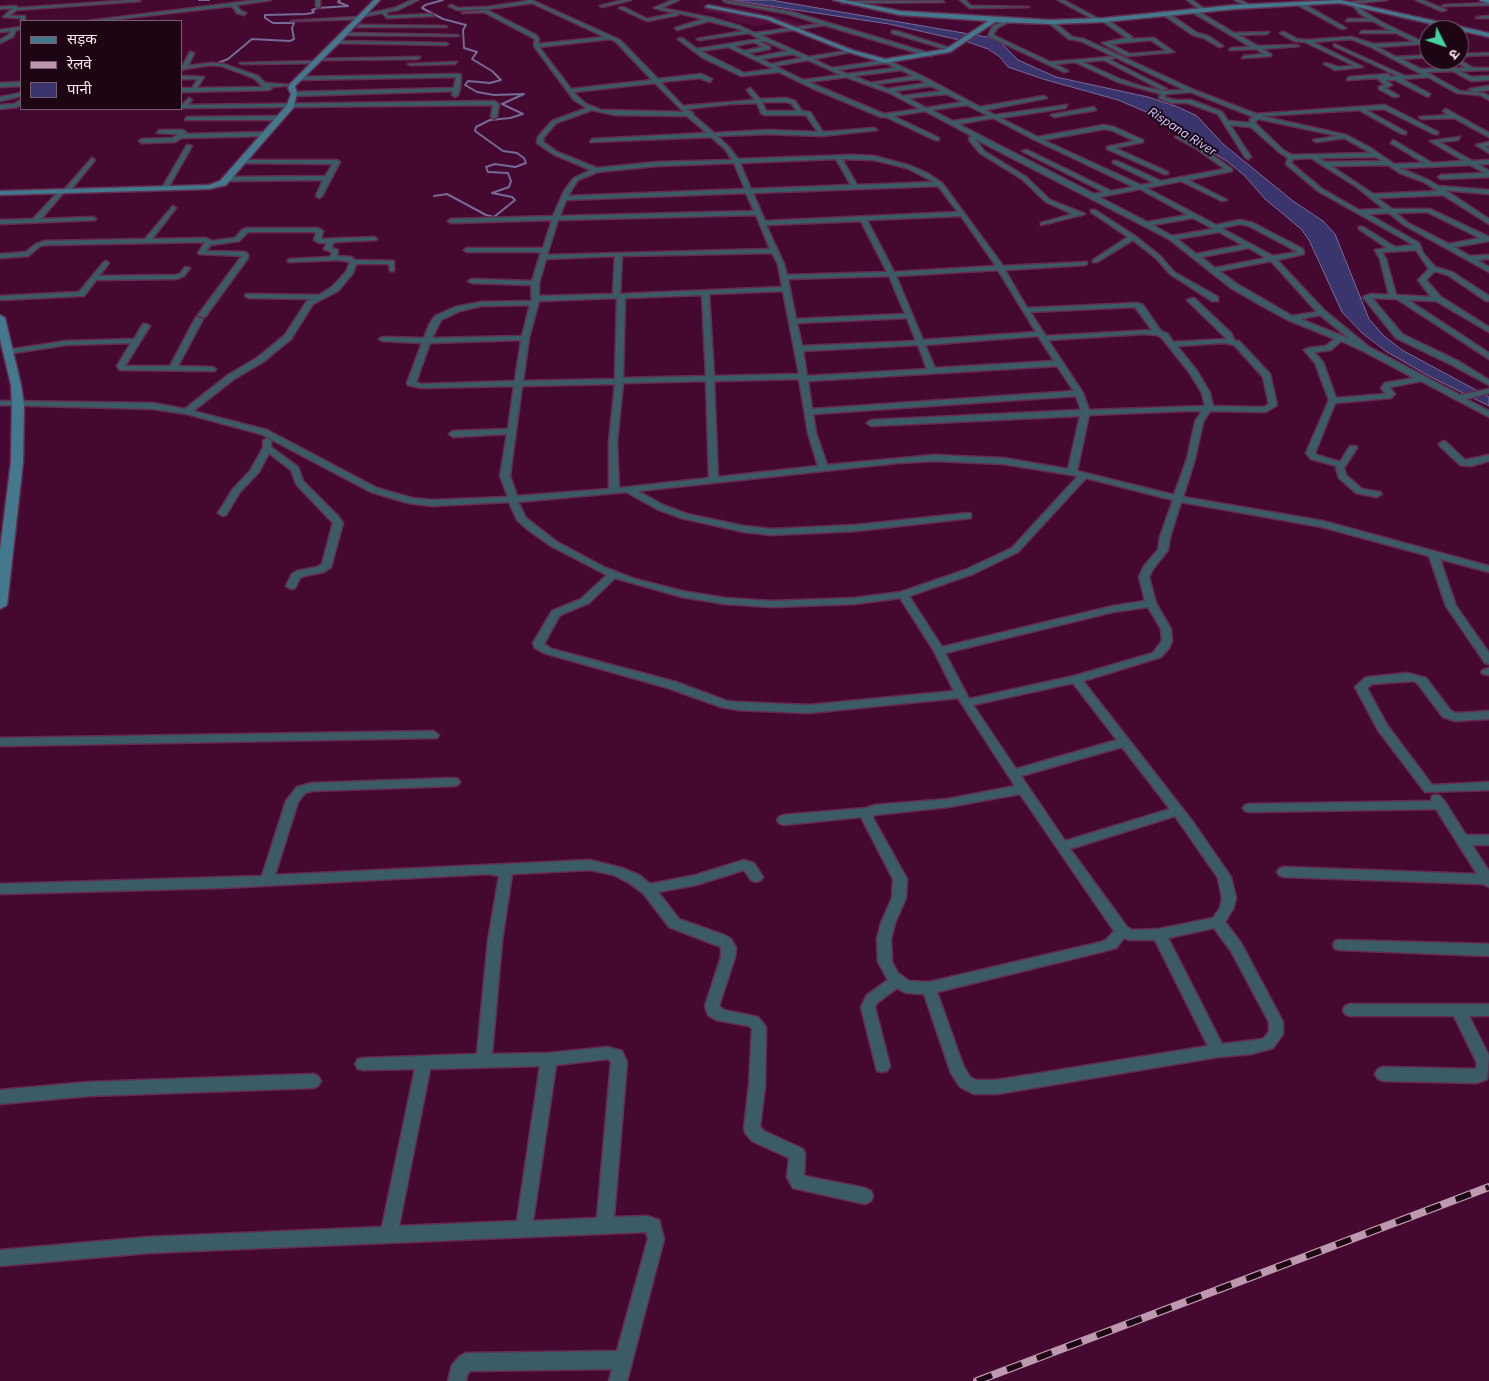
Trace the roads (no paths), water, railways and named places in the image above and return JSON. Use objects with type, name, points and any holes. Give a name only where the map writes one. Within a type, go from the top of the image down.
[{"type":"main road","points":[[0,193],[209,187],[223,183],[290,106],[294,87],[377,0]]},
{"type":"main road","points":[[718,0],[725,1]]},
{"type":"main road","points":[[836,0],[900,13],[1009,21],[1051,22],[1102,20],[1192,10],[1341,2]]},
{"type":"main road","points":[[1332,0],[1489,35]]},
{"type":"main road","points":[[1483,0],[1489,3]]},
{"type":"main road","points":[[708,7],[725,1]]},
{"type":"main road","points":[[708,7],[761,17],[885,62],[930,55],[951,49],[994,20]]},
{"type":"main road","points":[[0,318],[16,385],[18,405],[17,462],[0,605]]},
{"type":"street","points":[[30,2],[48,1],[49,3],[78,0]]},
{"type":"street","points":[[102,20],[152,13],[169,14],[198,7],[269,0]]},
{"type":"street","points":[[318,0],[318,7]]},
{"type":"street","points":[[293,20],[360,17],[408,5],[416,0]]},
{"type":"street","points":[[602,6],[629,0]]},
{"type":"street","points":[[677,0],[653,8],[710,19],[754,33],[847,76],[903,97],[953,122],[975,136],[1095,196],[1171,238],[1247,294],[1291,318],[1366,349],[1489,414]]},
{"type":"street","points":[[962,0],[971,14]]},
{"type":"street","points":[[1060,0],[1102,20],[1130,38],[1128,40],[1134,45]]},
{"type":"street","points":[[1189,0],[1204,10]]},
{"type":"street","points":[[1238,0],[1250,6]]},
{"type":"street","points":[[1341,2],[1385,0]]},
{"type":"street","points":[[1418,0],[1444,8],[1489,3]]},
{"type":"street","points":[[0,8],[56,7],[56,11],[77,10],[98,8],[100,4],[138,1],[152,13]]},
{"type":"street","points":[[452,6],[456,8],[488,8],[530,1],[618,41],[659,81],[682,108],[728,148],[736,161],[774,252],[781,264],[799,349],[812,433],[823,468]]},
{"type":"street","points":[[725,1],[787,12],[930,55]]},
{"type":"street","points":[[987,1],[995,1]]},
{"type":"street","points":[[3,17],[21,2]]},
{"type":"street","points":[[843,2],[942,2]]},
{"type":"street","points":[[45,7],[49,3]]},
{"type":"street","points":[[187,3],[198,7]]},
{"type":"street","points":[[1298,3],[1344,28]]},
{"type":"street","points":[[233,4],[244,14]]},
{"type":"street","points":[[1354,5],[1360,12],[1419,43]]},
{"type":"street","points":[[621,8],[647,20],[686,14],[708,7]]},
{"type":"street","points":[[968,7],[1027,7]]},
{"type":"street","points":[[994,7],[1000,14],[994,20]]},
{"type":"street","points":[[629,12],[638,10]]},
{"type":"street","points":[[1192,10],[1269,55]]},
{"type":"street","points":[[464,13],[485,11],[534,36],[537,40],[536,45],[576,99],[592,108],[629,114],[691,114]]},
{"type":"street","points":[[384,12],[386,17],[432,16]]},
{"type":"street","points":[[1164,13],[1195,34],[1206,37],[1221,46]]},
{"type":"street","points":[[3,17],[22,17],[23,20]]},
{"type":"street","points":[[1478,18],[1489,17]]},
{"type":"street","points":[[677,29],[710,19]]},
{"type":"street","points":[[1348,20],[1375,20]]},
{"type":"street","points":[[1009,21],[995,27],[990,35],[1066,71]]},
{"type":"street","points":[[1051,22],[1071,38],[1082,40],[1119,58],[1128,60],[1192,91],[1257,116],[1294,126],[1333,133],[1347,138],[1391,164],[1436,187],[1489,222]]},
{"type":"street","points":[[699,39],[826,24]]},
{"type":"street","points":[[352,26],[444,27]]},
{"type":"street","points":[[0,31],[20,28]]},
{"type":"street","points":[[0,42],[11,36],[14,29]]},
{"type":"street","points":[[1336,30],[1351,38],[1372,45],[1461,92],[1479,94]]},
{"type":"street","points":[[873,32],[940,53]]},
{"type":"street","points":[[894,32],[951,49]]},
{"type":"street","points":[[1282,32],[1296,40],[1306,41],[1351,38]]},
{"type":"street","points":[[1362,32],[1397,32]]},
{"type":"street","points":[[1232,34],[1267,33]]},
{"type":"street","points":[[1312,33],[1325,39]]},
{"type":"street","points":[[345,34],[457,36]]},
{"type":"street","points":[[536,45],[611,38]]},
{"type":"street","points":[[680,38],[695,51],[746,76],[781,70]]},
{"type":"street","points":[[695,51],[767,39]]},
{"type":"street","points":[[1128,40],[1153,40],[1172,52],[1130,55],[1104,43],[1128,40]]},
{"type":"street","points":[[744,52],[768,48],[754,41]]},
{"type":"street","points":[[1244,41],[1253,41]]},
{"type":"street","points":[[1306,41],[1361,67],[1338,69],[1326,64]]},
{"type":"street","points":[[337,42],[446,44]]},
{"type":"street","points":[[1372,45],[1419,43]]},
{"type":"street","points":[[729,45],[804,82],[882,116],[968,103]]},
{"type":"street","points":[[1231,49],[1297,46]]},
{"type":"street","points":[[1336,46],[1400,77],[1428,95]]},
{"type":"street","points":[[1141,49],[1147,53]]},
{"type":"street","points":[[771,65],[851,51]]},
{"type":"street","points":[[757,58],[794,52]]},
{"type":"street","points":[[183,68],[192,53]]},
{"type":"street","points":[[242,63],[390,53]]},
{"type":"street","points":[[1469,55],[1489,54]]},
{"type":"street","points":[[1244,57],[1277,55]]},
{"type":"street","points":[[1394,58],[1419,57]]},
{"type":"street","points":[[321,58],[418,58]]},
{"type":"street","points":[[372,58],[370,64],[455,63]]},
{"type":"street","points":[[1049,64],[1119,58]]},
{"type":"street","points":[[1105,59],[1169,93]]},
{"type":"street","points":[[1076,61],[1124,83],[1169,93],[1192,91]]},
{"type":"street","points":[[832,69],[885,62],[933,84],[1037,139],[1138,186],[1272,259],[1322,313],[1366,349]]},
{"type":"street","points":[[182,90],[294,87],[460,76],[456,92],[294,87],[265,85],[256,77],[233,67],[215,65],[183,68]]},
{"type":"street","points":[[1469,66],[1474,69]]},
{"type":"street","points":[[742,67],[757,74]]},
{"type":"street","points":[[804,82],[903,69]]},
{"type":"street","points":[[1469,69],[1489,69]]},
{"type":"street","points":[[1420,71],[1453,70],[1471,79]]},
{"type":"street","points":[[570,90],[703,76],[710,80]]},
{"type":"street","points":[[1349,79],[1428,76]]},
{"type":"street","points":[[182,77],[202,78],[193,90]]},
{"type":"street","points":[[1396,96],[1381,88],[1388,85],[1379,79],[1400,77]]},
{"type":"street","points":[[868,84],[920,78]]},
{"type":"street","points":[[1436,80],[1489,78]]},
{"type":"street","points":[[0,84],[20,84]]},
{"type":"street","points":[[888,90],[933,84]]},
{"type":"street","points":[[1489,88],[1472,89],[1489,98]]},
{"type":"street","points":[[750,90],[766,114],[800,112],[810,114],[822,134]]},
{"type":"street","points":[[903,97],[947,92]]},
{"type":"street","points":[[1169,93],[1161,97],[1174,103],[1187,101],[1220,113],[1248,157]]},
{"type":"street","points":[[2,99],[20,95]]},
{"type":"street","points":[[979,109],[1044,98]]},
{"type":"street","points":[[189,100],[183,107],[494,102],[496,104],[494,117]]},
{"type":"street","points":[[682,108],[731,102],[792,101],[800,112]]},
{"type":"street","points":[[0,107],[15,106],[20,103]]},
{"type":"street","points":[[1017,103],[1035,110]]},
{"type":"street","points":[[953,122],[1065,106]]},
{"type":"street","points":[[592,108],[554,122],[541,137],[540,144],[596,170]]},
{"type":"street","points":[[1359,108],[1404,133]]},
{"type":"street","points":[[1253,124],[1252,120],[1257,116],[1359,108],[1389,108],[1436,133]]},
{"type":"street","points":[[1045,117],[1094,109]]},
{"type":"street","points":[[1446,111],[1489,135]]},
{"type":"street","points":[[888,116],[937,139]]},
{"type":"street","points":[[1422,117],[1454,116]]},
{"type":"street","points":[[187,119],[279,118]]},
{"type":"street","points":[[1005,123],[1016,121]]},
{"type":"street","points":[[1227,123],[1253,124],[1281,151],[1290,157],[1377,155]]},
{"type":"street","points":[[1037,139],[1109,127],[1141,141],[1109,148],[1166,173]]},
{"type":"street","points":[[592,141],[768,132],[822,134],[874,130]]},
{"type":"street","points":[[142,140],[174,140],[183,132],[159,132]]},
{"type":"street","points":[[180,136],[267,134]]},
{"type":"street","points":[[975,136],[972,138],[973,141],[985,155],[1024,178],[1048,200],[1079,215]]},
{"type":"street","points":[[1095,196],[1138,186],[1183,180],[1230,170],[1200,148],[1178,137]]},
{"type":"street","points":[[1316,140],[1347,138]]},
{"type":"street","points":[[1458,138],[1433,141],[1489,174]]},
{"type":"street","points":[[1393,142],[1432,165]]},
{"type":"street","points":[[1489,144],[1479,146],[1489,151]]},
{"type":"street","points":[[165,188],[189,146]]},
{"type":"street","points":[[1025,151],[1110,192]]},
{"type":"street","points":[[838,157],[855,187]]},
{"type":"street","points":[[1072,472],[1085,411],[1080,393],[1025,310],[1000,267],[963,214],[940,184],[925,174],[899,164],[874,158],[838,157],[657,164],[596,170],[576,179],[564,198],[554,220],[535,283],[535,301],[525,338],[505,476],[512,500],[522,520],[554,544],[579,558],[614,574],[682,594],[725,601],[772,604],[879,599],[903,595],[969,572],[993,562],[1014,550],[1084,475]]},
{"type":"street","points":[[1290,157],[1288,163],[1320,190],[1416,243],[1433,269],[1450,273],[1489,299]]},
{"type":"street","points":[[1313,157],[1355,183],[1406,224],[1489,270]]},
{"type":"street","points":[[36,220],[92,160]]},
{"type":"street","points":[[240,162],[337,162],[319,196]]},
{"type":"street","points":[[1115,162],[1160,183]]},
{"type":"street","points":[[1325,164],[1432,165],[1489,162]]},
{"type":"street","points":[[1441,177],[1489,174]]},
{"type":"street","points":[[228,179],[327,178]]},
{"type":"street","points":[[1183,180],[1224,200]]},
{"type":"street","points":[[564,198],[940,184]]},
{"type":"street","points":[[1436,187],[1489,193]]},
{"type":"street","points":[[1372,196],[1443,193]]},
{"type":"street","points":[[1043,224],[1112,206]]},
{"type":"street","points":[[146,242],[173,208]]},
{"type":"street","points":[[1093,211],[1158,256],[1172,273],[1215,299]]},
{"type":"street","points":[[1358,212],[1430,211],[1487,239],[1446,247]]},
{"type":"street","points":[[451,221],[554,220],[758,213]]},
{"type":"street","points":[[763,223],[963,214]]},
{"type":"street","points":[[1146,224],[1195,216]]},
{"type":"street","points":[[0,222],[93,218]]},
{"type":"street","points":[[864,219],[892,274],[932,371]]},
{"type":"street","points":[[1171,238],[1240,222],[1251,224],[1302,252],[1300,255],[1214,270]]},
{"type":"street","points":[[1386,226],[1358,228],[1392,248]]},
{"type":"street","points":[[0,256],[28,254],[45,243],[207,240],[208,243],[236,241],[247,230],[318,230],[320,231],[317,240],[331,241],[374,239]]},
{"type":"street","points":[[1095,261],[1133,238]]},
{"type":"street","points":[[331,241],[327,248],[336,251],[333,258]]},
{"type":"street","points":[[173,368],[200,317],[246,254],[201,252],[208,243]]},
{"type":"street","points":[[1197,256],[1250,246]]},
{"type":"street","points":[[1418,248],[1377,250],[1383,259],[1396,298],[1489,357]]},
{"type":"street","points":[[467,250],[545,254],[774,252]]},
{"type":"street","points":[[614,491],[613,442],[619,381],[619,254]]},
{"type":"street","points":[[1469,258],[1489,257]]},
{"type":"street","points":[[290,261],[333,258],[349,259],[353,262],[392,262],[392,270]]},
{"type":"street","points":[[187,412],[231,377],[280,345],[292,332],[310,303],[338,286],[349,273],[353,262]]},
{"type":"street","points":[[0,298],[78,295],[84,292],[106,263]]},
{"type":"street","points":[[784,277],[892,274],[1085,263]]},
{"type":"street","points":[[95,278],[176,277],[182,275],[186,268]]},
{"type":"street","points":[[1433,269],[1422,281],[1438,299],[1489,330]]},
{"type":"street","points":[[472,281],[535,283]]},
{"type":"street","points":[[786,289],[481,304],[458,309],[436,321],[411,381],[415,385],[518,384],[803,377],[1060,363]]},
{"type":"street","points":[[705,292],[714,480]]},
{"type":"street","points":[[249,296],[318,297]]},
{"type":"street","points":[[1438,299],[1367,297],[1399,336],[1455,363],[1488,389]]},
{"type":"street","points":[[1191,300],[1228,334],[1232,342]]},
{"type":"street","points":[[1025,310],[1137,305],[1158,333]]},
{"type":"street","points":[[1291,318],[1322,313]]},
{"type":"street","points":[[793,321],[910,316]]},
{"type":"street","points":[[146,326],[136,340],[122,367],[130,369],[173,368],[212,370]]},
{"type":"street","points":[[614,574],[586,601],[556,613],[538,643],[539,646],[548,651],[672,685],[711,699],[738,706],[809,709],[964,698],[1076,679],[1162,652],[1167,641],[1166,629],[1151,603],[1144,577],[1148,568],[1163,550],[1165,537],[1191,459],[1199,422],[1209,408],[1209,401],[1200,382],[1164,336],[1158,333],[1143,332],[799,349]]},
{"type":"street","points":[[383,339],[427,341],[525,338]]},
{"type":"street","points":[[1339,339],[1328,348],[1308,350],[1319,362],[1333,401],[1310,453],[1342,465]]},
{"type":"street","points":[[7,352],[61,343],[136,340]]},
{"type":"street","points":[[871,423],[1085,411],[1209,408],[1254,410],[1266,409],[1273,405],[1268,376],[1239,346],[1232,342],[1170,344]]},
{"type":"street","points":[[1333,401],[1388,396],[1391,394],[1386,386],[1421,379]]},
{"type":"street","points":[[1461,398],[1488,389]]},
{"type":"street","points":[[808,412],[1080,393]]},
{"type":"street","points":[[0,404],[139,405],[187,412],[264,432],[360,484],[390,496],[432,503],[512,500],[614,491],[925,458],[972,458],[1028,464],[1084,475],[1178,502],[1325,531],[1352,534],[1433,553],[1489,569]]},
{"type":"street","points":[[223,512],[236,491],[254,472],[267,448],[264,432]]},
{"type":"street","points":[[452,434],[510,432]]},
{"type":"street","points":[[1443,444],[1463,463],[1471,464],[1489,458]]},
{"type":"street","points":[[267,448],[295,469],[298,482],[338,523],[327,566],[320,570],[301,573],[296,576],[291,586]]},
{"type":"street","points":[[1353,448],[1342,465],[1340,471],[1342,476],[1357,490],[1377,494]]},
{"type":"street","points":[[627,489],[684,516],[744,529],[772,532],[856,528],[968,516]]},
{"type":"street","points":[[1433,553],[1451,606],[1488,668]]},
{"type":"street","points":[[903,595],[939,651],[964,698],[1062,847],[1122,931],[1130,935],[1159,934],[1217,922],[1226,910],[1229,898],[1228,885],[1208,850],[1076,679]]},
{"type":"street","points":[[939,651],[1113,609],[1151,603]]},
{"type":"street","points":[[1488,881],[1441,805],[1382,727],[1361,689],[1362,684],[1379,680],[1416,678],[1422,681],[1447,714],[1455,717],[1489,715]]},
{"type":"street","points":[[0,742],[433,735]]},
{"type":"street","points":[[1014,774],[1126,742]]},
{"type":"street","points":[[266,881],[292,800],[300,790],[312,787],[454,782]]},
{"type":"street","points":[[1429,790],[1489,786]]},
{"type":"street","points":[[783,820],[948,802],[1024,789]]},
{"type":"street","points":[[1249,808],[1441,805]]},
{"type":"street","points":[[1062,847],[1178,811]]},
{"type":"street","points":[[868,812],[868,818],[900,879],[899,898],[888,923],[884,939],[886,962],[889,970],[906,987],[928,988],[1101,947],[1111,944],[1122,931]]},
{"type":"street","points":[[1464,840],[1489,840]]},
{"type":"street","points":[[0,889],[266,881],[489,868],[503,870],[590,865],[617,871],[634,879],[648,889],[674,923],[719,939],[729,948],[712,1006],[716,1014],[753,1021],[759,1028],[757,1086],[752,1125],[754,1132],[758,1136],[797,1154],[795,1176],[799,1183],[865,1196]]},
{"type":"street","points":[[648,889],[696,880],[744,865],[750,867],[756,877]]},
{"type":"street","points":[[484,1060],[496,941],[506,876],[503,870]]},
{"type":"street","points":[[1284,872],[1488,881]]},
{"type":"street","points":[[928,988],[956,1068],[965,1082],[974,1087],[997,1087],[1263,1045],[1273,1040],[1277,1030],[1276,1022],[1236,947],[1217,922]]},
{"type":"street","points":[[1159,934],[1218,1051]]},
{"type":"street","points":[[1340,945],[1489,950]]},
{"type":"street","points":[[882,1066],[868,1007],[876,996],[897,980]]},
{"type":"street","points":[[1350,1010],[1489,1010]]},
{"type":"street","points":[[1383,1074],[1477,1076],[1482,1074],[1485,1063],[1459,1011]]},
{"type":"street","points":[[363,1064],[549,1059],[608,1053],[617,1056],[619,1062],[605,1225]]},
{"type":"street","points":[[524,1228],[549,1059]]},
{"type":"street","points":[[390,1234],[424,1062]]},
{"type":"street","points":[[0,1097],[89,1089],[313,1081]]},
{"type":"street","points":[[0,1258],[148,1245],[647,1224],[653,1226],[656,1239],[618,1381]]},
{"type":"street","points":[[457,1381],[458,1371],[466,1362],[623,1360]]},
{"type":"water","name":"Rispana River","points":[[730,0],[771,0],[987,37],[999,41],[1018,60],[1056,77],[1148,97],[1178,107],[1197,116],[1223,144],[1293,201],[1323,221],[1335,234],[1369,319],[1384,336],[1402,350],[1489,397],[1489,406],[1429,376],[1387,352],[1362,333],[1342,312],[1309,240],[1301,229],[1265,199],[1245,176],[1228,162],[1151,114],[1118,100],[1008,67],[1000,57],[988,49],[968,42],[889,24]]},
{"type":"waterway","points":[[199,0],[209,0]]},
{"type":"waterway","points":[[182,70],[218,63],[228,59],[252,39],[290,41],[294,39],[292,28],[294,23],[273,23],[265,18],[265,15],[306,14],[312,13],[314,12],[312,10],[318,8],[348,6],[338,2],[340,0]]},
{"type":"waterway","points":[[434,196],[447,194],[486,215],[494,217],[515,200],[512,197],[492,193],[509,187],[511,181],[508,173],[488,172],[486,167],[495,164],[515,167],[526,163],[524,158],[517,153],[503,151],[475,131],[476,127],[490,120],[510,118],[523,114],[502,104],[524,94],[494,95],[477,92],[465,85],[468,81],[490,83],[501,80],[492,71],[472,59],[477,52],[464,48],[463,30],[466,25],[443,19],[422,8],[425,5],[443,0]]},
{"type":"waterway","points":[[14,95],[20,92]]},
{"type":"railway","points":[[977,1381],[1489,1187]]}]
